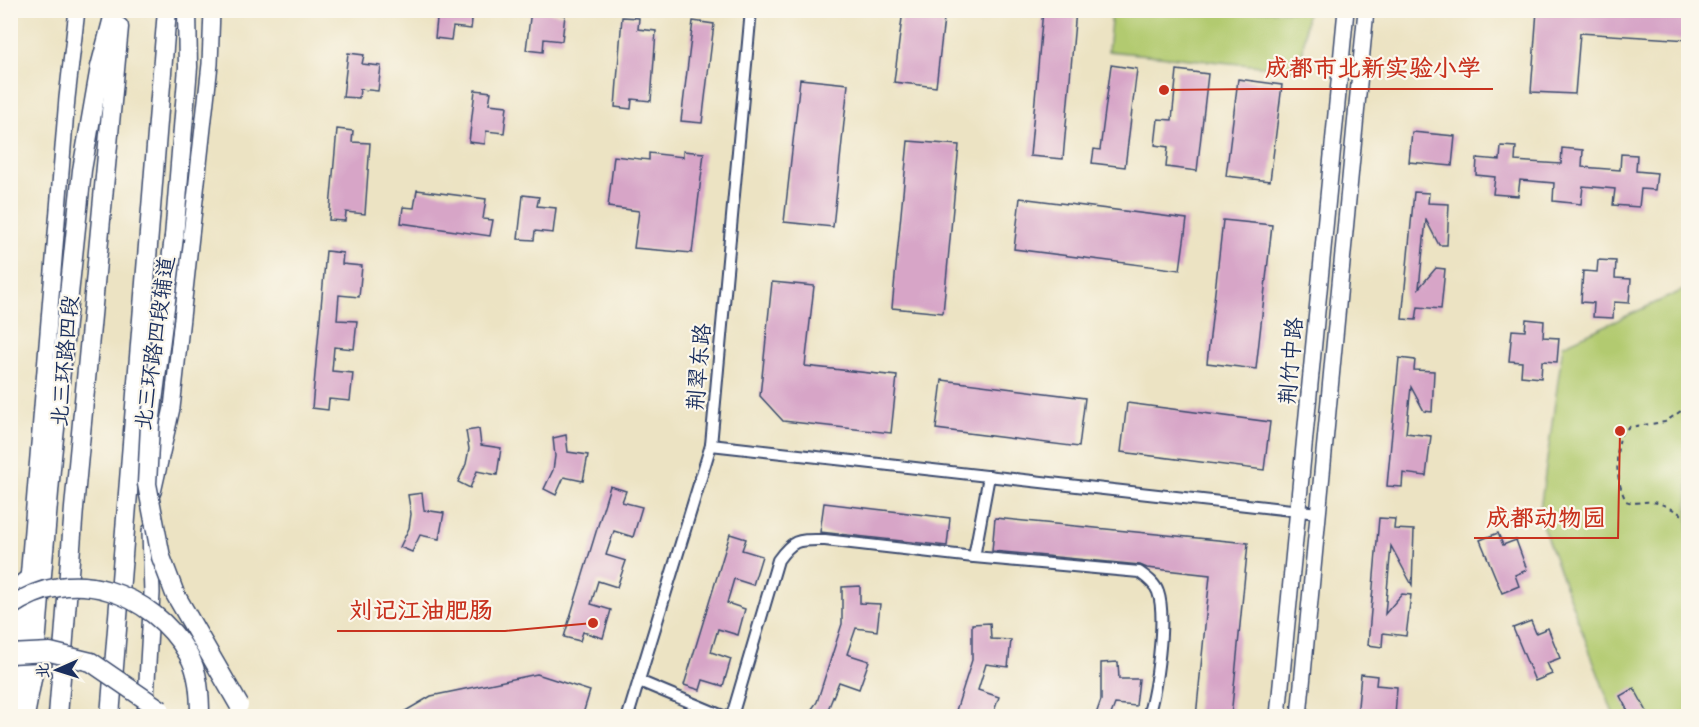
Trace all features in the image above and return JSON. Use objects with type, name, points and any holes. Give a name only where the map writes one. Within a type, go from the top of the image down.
[{"type":"highway","points":[[25,717],[34,668],[52,457],[82,170],[100,66],[115,10]]},
{"type":"highway","name":"北三环路四段","points":[[58,717],[74,508],[121,10]]},
{"type":"highway","points":[[110,717],[167,10]]},
{"type":"highway","points":[[187,10],[188,67],[174,237],[150,425],[147,484],[161,557],[175,594],[219,667],[244,717]]},
{"type":"highway","points":[[10,607],[57,587],[90,586],[130,597],[165,622],[189,655],[200,691],[200,717]]},
{"type":"highway","points":[[10,654],[50,652],[91,662],[129,686],[168,717]]},
{"type":"main road","points":[[17,717],[67,98],[77,10]]},
{"type":"main road","name":"北三环路四段辅道","points":[[146,717],[154,482],[172,408],[210,64],[212,10]]},
{"type":"main road","name":"荆竹中路","points":[[1278,717],[1346,10]]},
{"type":"main road","name":"荆竹中路","points":[[1299,717],[1366,10]]},
{"type":"main road","points":[[10,592],[27,578]]},
{"type":"street","name":"荆翠东路","points":[[628,717],[711,445],[751,10]]},
{"type":"street","points":[[711,445],[1318,513]]},
{"type":"street","points":[[974,557],[989,476]]},
{"type":"street","points":[[732,717],[778,560],[789,544],[804,540],[825,540],[974,557],[1139,572],[1151,581],[1158,592],[1161,628],[1154,697],[1148,717]]},
{"type":"street","points":[[639,681],[723,717]]},
{"type":"path","points":[[1689,406],[1665,422],[1629,427],[1622,432],[1617,460],[1621,492],[1626,501],[1634,505],[1650,502],[1664,505],[1689,518]]},
{"type":"green space","points":[[1112,11],[1307,11],[1301,70],[1108,51]]},
{"type":"green space","points":[[1688,288],[1688,716],[1614,716],[1539,517],[1563,345]]},
{"type":"building","points":[[438,10],[473,10],[471,29],[453,27],[451,40],[435,38]]},
{"type":"building","points":[[531,10],[565,15],[562,41],[544,39],[543,52],[526,50]]},
{"type":"building","points":[[903,10],[945,10],[936,87],[894,82]]},
{"type":"building","points":[[1043,10],[1076,10],[1063,159],[1030,156]]},
{"type":"building","points":[[1537,10],[1689,10],[1689,40],[1580,33],[1575,94],[1531,92]]},
{"type":"building","points":[[622,17],[639,18],[638,29],[656,31],[651,101],[632,99],[631,109],[615,107]]},
{"type":"building","points":[[693,21],[714,24],[702,123],[681,121]]},
{"type":"building","points":[[348,53],[364,55],[362,64],[381,66],[378,91],[360,89],[359,98],[343,97]]},
{"type":"building","points":[[1111,65],[1137,69],[1125,167],[1092,163],[1094,149],[1100,150]]},
{"type":"building","points":[[1177,70],[1208,74],[1197,171],[1166,167],[1168,147],[1155,145],[1158,119],[1172,120]]},
{"type":"building","points":[[800,79],[848,84],[833,227],[784,222]]},
{"type":"building","points":[[1238,79],[1282,85],[1270,181],[1226,176]]},
{"type":"building","points":[[475,90],[491,92],[489,104],[507,106],[504,133],[486,131],[485,144],[469,142]]},
{"type":"building","points":[[337,129],[353,131],[352,142],[370,143],[365,214],[346,212],[345,221],[329,220]]},
{"type":"building","points":[[1412,132],[1455,136],[1452,166],[1409,162]]},
{"type":"building","points":[[908,141],[959,145],[943,313],[892,308]]},
{"type":"building","points":[[1501,146],[1516,147],[1515,161],[1561,164],[1562,148],[1583,150],[1582,167],[1620,170],[1621,154],[1637,155],[1636,171],[1657,173],[1655,190],[1641,189],[1639,207],[1613,205],[1615,189],[1583,186],[1581,204],[1553,201],[1554,183],[1520,180],[1518,196],[1493,194],[1495,177],[1476,175],[1477,158],[1500,160]]},
{"type":"building","points":[[683,151],[704,153],[692,253],[634,248],[639,211],[608,207],[614,156],[649,160],[649,153],[683,157]]},
{"type":"building","points":[[417,190],[486,199],[483,219],[493,220],[490,236],[401,223],[403,207],[414,208]]},
{"type":"building","points":[[1414,192],[1429,193],[1428,203],[1449,204],[1447,245],[1439,245],[1426,220],[1419,288],[1436,268],[1445,269],[1441,309],[1418,307],[1416,320],[1402,319]]},
{"type":"building","points":[[523,195],[539,197],[537,206],[556,208],[553,233],[535,231],[534,240],[518,239]]},
{"type":"building","points":[[1020,198],[1187,219],[1180,270],[1014,249]]},
{"type":"building","points":[[1223,220],[1272,225],[1256,369],[1207,363]]},
{"type":"building","points":[[326,251],[343,253],[342,264],[362,266],[359,297],[339,295],[337,320],[357,321],[354,349],[334,347],[332,371],[353,373],[350,401],[329,399],[328,410],[312,408]]},
{"type":"building","points":[[1598,260],[1616,261],[1615,278],[1631,279],[1629,303],[1614,302],[1613,318],[1593,317],[1594,303],[1581,302],[1583,271],[1597,272]]},
{"type":"building","points":[[772,282],[814,286],[805,366],[897,376],[891,433],[783,421],[760,396]]},
{"type":"building","points":[[1526,319],[1544,321],[1543,337],[1559,338],[1557,362],[1542,361],[1541,378],[1521,376],[1522,362],[1509,361],[1512,330],[1525,331]]},
{"type":"building","points":[[1399,358],[1415,360],[1414,370],[1434,371],[1432,412],[1424,411],[1411,387],[1406,433],[1431,436],[1426,476],[1403,473],[1402,487],[1387,486]]},
{"type":"building","points":[[942,380],[1085,398],[1079,447],[936,429]]},
{"type":"building","points":[[1127,403],[1270,422],[1264,470],[1121,452]]},
{"type":"building","points":[[479,429],[481,445],[501,448],[497,475],[477,471],[470,488],[458,482],[466,464],[469,449],[466,431]]},
{"type":"building","points":[[566,435],[568,452],[588,455],[583,481],[564,477],[556,495],[544,489],[553,470],[555,456],[553,438]]},
{"type":"building","points":[[610,486],[626,491],[622,502],[642,507],[633,537],[614,531],[606,555],[626,561],[617,587],[598,581],[591,604],[611,610],[603,638],[583,632],[580,641],[564,637]]},
{"type":"building","points":[[422,493],[424,510],[444,513],[439,539],[420,535],[412,552],[400,547],[409,528],[411,514],[408,495]]},
{"type":"building","points":[[824,503],[950,518],[947,546],[820,532]]},
{"type":"building","points":[[995,518],[1248,543],[1231,717],[1196,717],[1210,575],[1147,568],[1140,565],[992,551]]},
{"type":"building","points":[[1379,518],[1395,519],[1394,529],[1414,530],[1412,585],[1391,546],[1385,614],[1402,594],[1411,595],[1406,636],[1383,633],[1382,647],[1368,645]]},
{"type":"building","points":[[1498,533],[1503,545],[1516,540],[1527,570],[1515,575],[1519,586],[1502,593],[1480,540]]},
{"type":"building","points":[[730,534],[746,539],[742,550],[762,556],[753,585],[734,579],[727,603],[745,609],[738,635],[718,629],[711,652],[731,659],[723,686],[703,680],[700,690],[684,685]]},
{"type":"building","points":[[860,586],[860,603],[880,604],[877,631],[856,628],[847,654],[869,661],[859,689],[839,682],[825,717],[806,717],[817,702],[842,624],[842,587]]},
{"type":"building","points":[[1531,621],[1536,633],[1548,628],[1560,658],[1547,663],[1552,674],[1535,681],[1513,628]]},
{"type":"building","points":[[990,623],[991,639],[1011,640],[1008,667],[986,664],[978,690],[999,697],[992,717],[954,717],[972,660],[972,624]]},
{"type":"building","points":[[1118,662],[1119,679],[1139,679],[1136,706],[1115,704],[1110,717],[1095,717],[1101,700],[1101,663]]},
{"type":"building","points":[[537,674],[590,691],[582,717],[395,717],[431,696]]},
{"type":"building","points":[[1361,674],[1377,676],[1376,685],[1397,687],[1395,717],[1357,717]]},
{"type":"building","points":[[1634,688],[1650,717],[1631,717],[1620,696]]},
{"type":"place","name":"成都市北新实验小学","points":[[1164,90]]},
{"type":"place","name":"成都动物园","points":[[1620,431]]},
{"type":"place","name":"刘记江油肥肠","points":[[593,623]]}]
